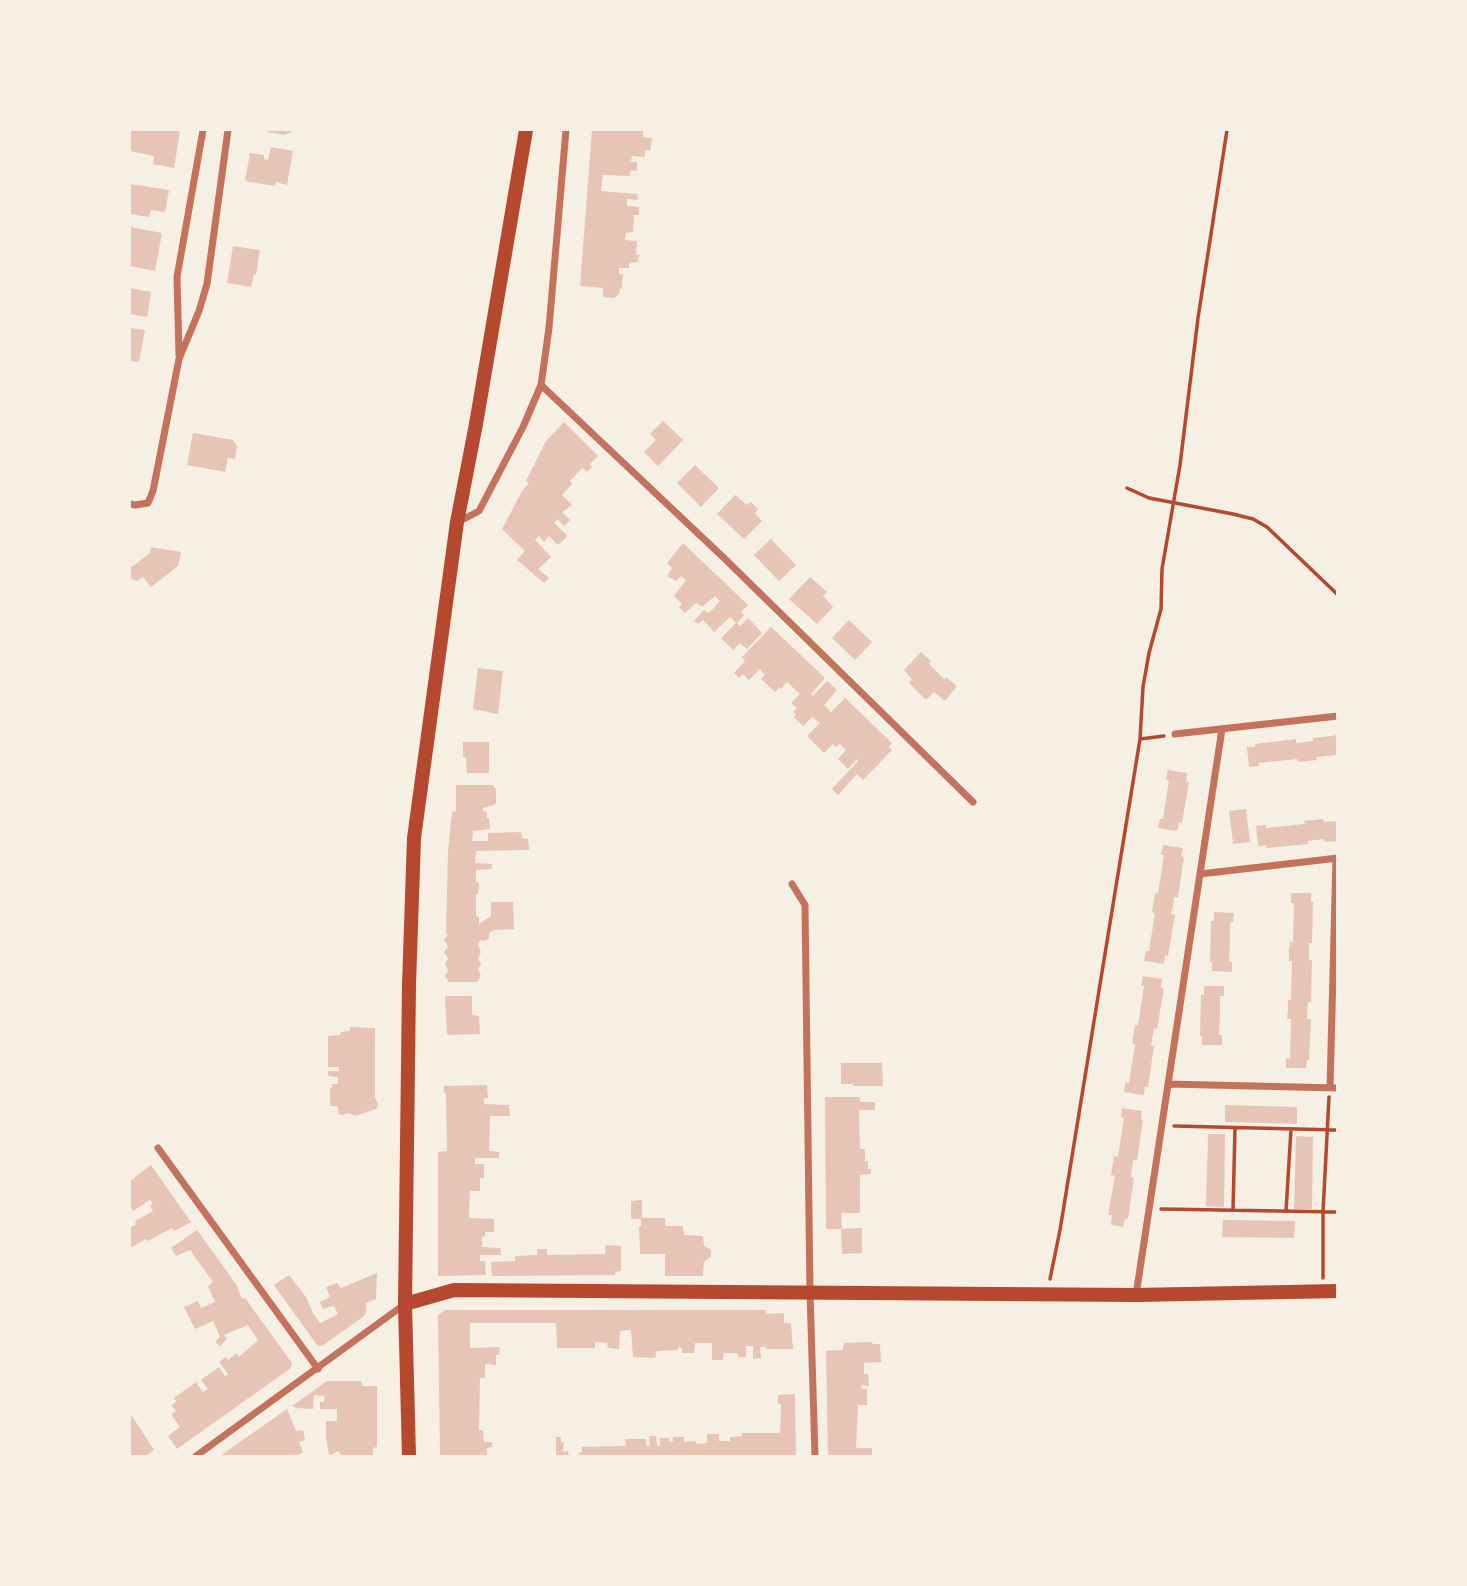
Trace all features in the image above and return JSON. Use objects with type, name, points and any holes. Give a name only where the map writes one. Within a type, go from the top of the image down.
[{"type":"main road","points":[[410,1457],[405,1304],[409,985],[414,838],[457,522],[526,130]]},
{"type":"main road","points":[[405,1304],[454,1290],[933,1295],[1330,1291]]},
{"type":"street","points":[[179,359],[177,277],[203,130]]},
{"type":"street","points":[[130,504],[148,503],[153,491],[179,359],[200,311],[206,284],[228,130]]},
{"type":"street","points":[[457,522],[479,511],[523,427],[541,385],[550,315],[566,130]]},
{"type":"street","points":[[541,385],[724,558],[973,802]]},
{"type":"street","points":[[1175,734],[1338,716]]},
{"type":"street","points":[[1136,1295],[1223,729]]},
{"type":"street","points":[[1168,1084],[1334,1088],[1337,858],[1200,874]]},
{"type":"street","points":[[792,884],[805,905],[815,1457]]},
{"type":"street","points":[[158,1148],[318,1369]]},
{"type":"street","points":[[196,1457],[405,1304]]},
{"type":"path","points":[[1046,1295],[1060,1230],[1140,739],[1143,687],[1161,609],[1162,569],[1180,465],[1198,318],[1227,130]]},
{"type":"path","points":[[1127,488],[1149,498],[1252,519],[1267,527],[1338,595]]},
{"type":"path","points":[[1140,739],[1175,734]]},
{"type":"path","points":[[1330,1291],[1323,1212],[1328,1130],[1334,1088]]},
{"type":"path","points":[[1161,1126],[1338,1130]]},
{"type":"path","points":[[1233,1210],[1235,1128]]},
{"type":"path","points":[[1286,1211],[1291,1129]]},
{"type":"path","points":[[1149,1208],[1338,1212]]},
{"type":"building","points":[[130,130],[180,131],[174,168],[153,164],[154,156],[130,151]]},
{"type":"building","points":[[291,130],[291,133],[286,135],[267,132]]},
{"type":"building","points":[[592,130],[643,130],[643,137],[652,138],[650,151],[645,150],[645,157],[632,156],[631,162],[637,162],[637,171],[631,170],[630,176],[603,175],[601,191],[637,194],[638,200],[627,199],[627,206],[639,207],[639,215],[634,215],[633,232],[626,233],[625,240],[637,241],[638,262],[629,263],[629,268],[619,268],[619,274],[623,274],[622,288],[614,298],[603,297],[603,288],[580,286]]},
{"type":"building","points":[[271,147],[293,151],[287,185],[276,182],[275,186],[245,181],[250,153],[264,155],[264,159],[268,160]]},
{"type":"building","points":[[130,184],[169,190],[165,212],[151,210],[149,217],[130,214]]},
{"type":"building","points":[[130,227],[162,233],[155,271],[130,266]]},
{"type":"building","points":[[233,246],[260,250],[251,287],[227,283]]},
{"type":"building","points":[[130,288],[151,292],[147,317],[130,314]]},
{"type":"building","points":[[130,328],[145,330],[139,362],[130,361]]},
{"type":"building","points":[[663,421],[683,440],[658,466],[644,452],[656,440],[650,434]]},
{"type":"building","points":[[564,422],[598,456],[587,472],[582,468],[570,481],[572,484],[562,495],[572,505],[562,512],[570,520],[564,526],[558,519],[554,523],[568,536],[558,545],[549,536],[544,542],[539,536],[535,540],[551,557],[538,569],[549,578],[544,583],[517,560],[525,551],[502,529],[529,483],[526,481],[546,441]]},
{"type":"building","points":[[193,433],[233,440],[237,446],[235,459],[228,458],[225,472],[187,465]]},
{"type":"building","points":[[695,465],[719,488],[701,507],[677,483]]},
{"type":"building","points":[[735,495],[747,505],[751,502],[758,509],[755,513],[762,521],[744,539],[717,514]]},
{"type":"building","points":[[771,539],[796,565],[779,581],[754,555]]},
{"type":"building","points":[[683,543],[748,605],[741,612],[744,615],[737,623],[740,626],[748,618],[762,633],[747,649],[740,643],[733,650],[721,638],[736,623],[730,617],[714,632],[703,620],[698,624],[694,621],[704,610],[709,613],[720,601],[715,596],[702,607],[696,603],[685,613],[679,607],[682,604],[674,596],[686,580],[681,576],[676,581],[667,576],[672,568],[667,563]]},
{"type":"building","points":[[151,547],[181,552],[178,566],[151,587],[143,577],[137,581],[131,579],[130,566],[150,553]]},
{"type":"building","points":[[810,577],[827,592],[823,596],[833,607],[817,624],[789,599]]},
{"type":"building","points":[[849,620],[872,642],[855,660],[832,638]]},
{"type":"building","points":[[771,627],[825,678],[811,694],[813,696],[827,681],[837,690],[824,705],[831,712],[845,698],[892,743],[889,747],[892,750],[863,780],[857,774],[838,795],[832,789],[857,759],[848,769],[838,759],[846,750],[840,744],[836,747],[833,744],[824,753],[807,736],[820,723],[812,717],[803,726],[794,717],[796,714],[793,712],[797,708],[791,703],[800,694],[787,682],[775,692],[761,679],[765,675],[760,669],[749,680],[743,674],[739,678],[734,673],[745,661],[742,657]]},
{"type":"building","points":[[921,652],[945,680],[946,677],[957,686],[945,701],[934,692],[926,700],[909,683],[912,679],[904,670]]},
{"type":"building","points":[[478,668],[503,671],[498,714],[473,709]]},
{"type":"building","points":[[1338,735],[1338,755],[1298,762],[1297,759],[1258,763],[1259,766],[1249,767],[1247,747],[1255,747],[1255,744],[1296,739],[1296,743]]},
{"type":"building","points":[[463,742],[489,742],[489,773],[467,773]]},
{"type":"building","points":[[1168,770],[1187,773],[1186,782],[1189,782],[1182,823],[1179,822],[1177,831],[1158,828],[1160,819],[1163,819]]},
{"type":"building","points":[[456,785],[493,785],[496,789],[496,803],[483,808],[489,818],[490,829],[473,831],[472,841],[488,841],[488,833],[521,832],[522,838],[528,839],[529,850],[476,851],[475,863],[492,864],[492,869],[476,870],[476,882],[479,883],[476,916],[479,917],[479,924],[491,916],[491,902],[513,902],[514,929],[494,930],[485,941],[480,940],[478,946],[481,952],[478,958],[481,963],[478,970],[481,976],[477,982],[449,982],[445,976],[448,970],[445,964],[448,958],[444,952],[448,946],[444,940],[448,934],[448,851],[452,812],[456,811]]},
{"type":"building","points":[[1246,809],[1250,842],[1233,844],[1229,811]]},
{"type":"building","points":[[1323,819],[1324,822],[1338,821],[1338,841],[1325,842],[1324,839],[1308,841],[1308,844],[1267,848],[1266,845],[1258,846],[1256,826],[1266,825],[1266,828],[1305,824],[1304,821]]},
{"type":"building","points":[[1163,845],[1183,848],[1181,856],[1184,857],[1178,897],[1174,897],[1171,914],[1175,915],[1168,956],[1165,955],[1164,964],[1144,961],[1146,951],[1149,951],[1155,913],[1152,912],[1155,893],[1158,894],[1164,855],[1161,855]]},
{"type":"building","points":[[1291,893],[1311,893],[1313,902],[1312,943],[1309,943],[1309,960],[1312,960],[1311,1002],[1308,1002],[1307,1019],[1311,1019],[1309,1060],[1306,1068],[1286,1068],[1286,1058],[1290,1059],[1291,1019],[1287,1019],[1288,1000],[1291,1000],[1292,961],[1289,961],[1289,952],[1290,942],[1293,942],[1294,903],[1291,903]]},
{"type":"building","points":[[1214,912],[1234,913],[1233,922],[1230,922],[1229,962],[1232,962],[1232,972],[1212,971],[1211,921],[1214,921]]},
{"type":"building","points":[[1143,976],[1162,979],[1161,988],[1164,988],[1157,1029],[1154,1028],[1148,1087],[1145,1087],[1144,1095],[1124,1092],[1125,1082],[1129,1083],[1135,1044],[1132,1044],[1144,986],[1141,986]]},
{"type":"building","points":[[1204,986],[1224,986],[1224,996],[1220,996],[1219,1035],[1222,1035],[1222,1045],[1202,1045],[1201,995],[1204,995]]},
{"type":"building","points":[[445,996],[472,996],[472,1015],[479,1016],[480,1034],[447,1035]]},
{"type":"building","points":[[350,1027],[375,1028],[375,1097],[378,1105],[376,1109],[355,1116],[348,1113],[339,1114],[337,1106],[330,1106],[330,1088],[332,1084],[338,1084],[338,1077],[328,1076],[328,1071],[339,1071],[339,1067],[328,1067],[328,1036],[350,1031]]},
{"type":"building","points":[[841,1063],[882,1063],[883,1086],[841,1084]]},
{"type":"building","points":[[487,1085],[488,1098],[484,1098],[484,1104],[509,1105],[510,1116],[490,1116],[489,1151],[499,1152],[499,1158],[475,1158],[475,1164],[484,1164],[484,1178],[480,1178],[480,1191],[470,1191],[469,1218],[494,1219],[494,1232],[485,1232],[482,1247],[500,1248],[501,1255],[480,1255],[480,1261],[485,1261],[486,1275],[438,1276],[438,1152],[447,1151],[444,1086]]},
{"type":"building","points":[[825,1097],[860,1097],[860,1102],[875,1102],[875,1110],[859,1110],[860,1149],[865,1149],[865,1161],[868,1161],[868,1169],[871,1169],[871,1174],[860,1175],[860,1213],[841,1213],[842,1229],[862,1228],[862,1253],[842,1254],[841,1229],[826,1229]]},
{"type":"building","points":[[1225,1105],[1297,1107],[1297,1124],[1225,1122]]},
{"type":"building","points":[[1122,1108],[1142,1111],[1143,1120],[1137,1160],[1133,1160],[1131,1177],[1134,1178],[1128,1219],[1125,1218],[1123,1227],[1111,1225],[1112,1215],[1108,1215],[1115,1176],[1111,1175],[1114,1156],[1118,1157],[1124,1118],[1121,1117]]},
{"type":"building","points":[[1208,1134],[1225,1134],[1224,1207],[1206,1206]]},
{"type":"building","points":[[1296,1136],[1313,1137],[1312,1209],[1294,1209]]},
{"type":"building","points":[[151,1165],[191,1222],[130,1248],[130,1228],[136,1224],[135,1221],[153,1211],[150,1205],[153,1203],[150,1200],[133,1211],[130,1206],[130,1181]]},
{"type":"building","points":[[642,1200],[642,1218],[665,1218],[665,1226],[683,1226],[684,1235],[703,1236],[704,1246],[711,1250],[711,1257],[704,1262],[703,1276],[665,1276],[665,1254],[640,1254],[641,1219],[631,1219],[631,1201]]},
{"type":"building","points":[[1223,1220],[1295,1221],[1294,1238],[1222,1237]]},
{"type":"building","points":[[197,1230],[236,1284],[242,1299],[245,1298],[292,1363],[291,1368],[177,1449],[168,1436],[180,1427],[171,1414],[176,1411],[171,1405],[176,1402],[174,1398],[196,1382],[203,1392],[208,1389],[201,1380],[219,1367],[225,1376],[228,1374],[219,1362],[226,1357],[228,1360],[237,1353],[239,1357],[258,1340],[248,1325],[224,1335],[227,1339],[220,1346],[215,1342],[220,1337],[213,1321],[195,1329],[184,1307],[198,1301],[201,1308],[215,1302],[208,1286],[213,1282],[190,1250],[176,1256],[171,1248]]},
{"type":"building","points":[[606,1245],[621,1246],[621,1271],[615,1272],[615,1275],[492,1276],[491,1262],[515,1261],[515,1256],[537,1255],[537,1249],[547,1249],[547,1255],[605,1254]]},
{"type":"building","points":[[377,1273],[376,1299],[366,1303],[363,1317],[322,1346],[317,1345],[274,1285],[289,1275],[306,1297],[320,1323],[338,1314],[334,1306],[323,1309],[320,1302],[330,1297],[326,1287],[337,1283],[341,1288]]},
{"type":"building","points":[[445,1310],[766,1310],[766,1314],[784,1313],[784,1323],[791,1323],[793,1349],[760,1347],[761,1358],[753,1359],[753,1346],[746,1346],[746,1357],[738,1357],[737,1353],[724,1353],[723,1360],[712,1360],[712,1343],[695,1343],[694,1353],[682,1353],[682,1348],[678,1347],[678,1350],[657,1351],[655,1358],[633,1357],[631,1330],[620,1331],[619,1349],[608,1348],[607,1343],[595,1342],[595,1348],[557,1348],[556,1323],[470,1323],[470,1348],[500,1347],[499,1355],[496,1355],[496,1365],[485,1364],[485,1378],[480,1378],[479,1430],[483,1430],[484,1442],[492,1442],[492,1447],[487,1448],[487,1456],[440,1456],[438,1315]]},
{"type":"building","points":[[844,1343],[880,1344],[881,1362],[864,1363],[864,1374],[868,1374],[869,1386],[861,1385],[862,1389],[867,1389],[867,1405],[858,1405],[856,1448],[872,1448],[872,1456],[828,1456],[826,1351],[843,1350]]},
{"type":"building","points":[[327,1381],[361,1381],[362,1386],[377,1386],[377,1447],[373,1448],[373,1456],[342,1456],[338,1451],[329,1456],[326,1421],[337,1421],[337,1409],[320,1409],[320,1402],[324,1402],[325,1396],[314,1395],[313,1409],[292,1406]]},
{"type":"building","points":[[795,1394],[796,1456],[579,1456],[582,1447],[626,1446],[625,1439],[646,1439],[646,1446],[650,1446],[649,1436],[656,1436],[657,1446],[660,1446],[660,1438],[669,1438],[669,1442],[673,1441],[673,1437],[684,1437],[684,1442],[695,1441],[697,1444],[707,1443],[707,1434],[719,1434],[719,1441],[730,1441],[730,1437],[742,1436],[742,1433],[780,1433],[781,1404],[778,1404],[778,1395]]},
{"type":"building","points":[[287,1409],[296,1431],[303,1430],[305,1440],[299,1442],[303,1452],[296,1456],[220,1456]]},
{"type":"building","points":[[132,1416],[154,1450],[146,1456],[130,1455]]},
{"type":"building","points":[[556,1437],[561,1437],[561,1442],[564,1442],[563,1452],[568,1451],[569,1456],[556,1456]]}]
